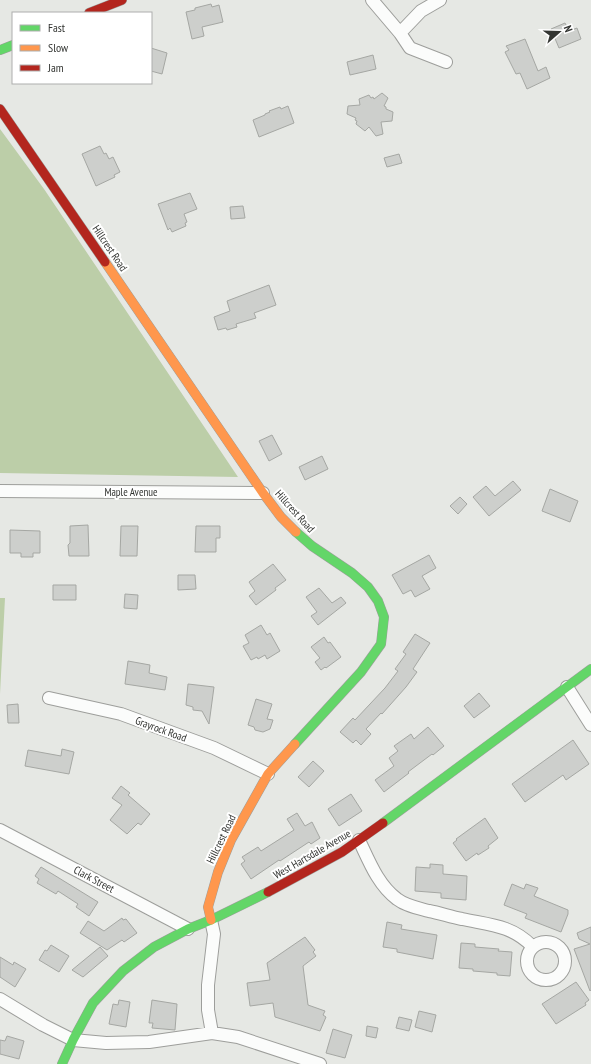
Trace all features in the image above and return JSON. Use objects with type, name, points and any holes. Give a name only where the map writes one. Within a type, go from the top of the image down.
[{"type":"street","points":[[92,12],[122,0]]},
{"type":"street","points":[[372,0],[400,33],[410,48],[446,62]]},
{"type":"street","points":[[400,33],[421,11],[440,0]]},
{"type":"street","points":[[0,50],[12,45]]},
{"type":"street","name":"Hillcrest Road","points":[[0,109],[263,493],[281,517],[294,531],[312,546],[352,573],[368,587],[378,601],[384,617],[381,644],[365,666],[268,774],[231,840],[218,872],[208,907],[211,920]]},
{"type":"street","name":"Maple Avenue","points":[[0,491],[263,493]]},
{"type":"street","name":"West Hartsdale Avenue","points":[[62,1064],[93,1003],[123,971],[154,947],[188,929],[211,920],[288,882],[342,852],[404,809],[591,669]]},
{"type":"street","points":[[567,687],[591,725]]},
{"type":"street","name":"Grayrock Road","points":[[49,698],[120,714],[214,748],[268,774]]},
{"type":"street","name":"Clark Street","points":[[0,830],[188,929]]},
{"type":"street","points":[[359,840],[375,874],[398,900],[419,908],[462,919],[496,925],[524,938],[532,946]]},
{"type":"street","points":[[211,920],[214,934],[208,985],[208,1010],[212,1033]]},
{"type":"street","points":[[0,999],[73,1040],[106,1043],[149,1042],[212,1033],[238,1037],[320,1064]]},
{"type":"green space","points":[[0,129],[44,189],[238,477],[0,473]]},
{"type":"green space","points":[[0,598],[5,598],[0,694]]},
{"type":"building","points":[[211,4],[212,7],[219,5],[223,22],[202,27],[204,36],[192,39],[186,12]]},
{"type":"building","points":[[565,23],[569,31],[577,28],[581,39],[559,48],[551,29]]},
{"type":"building","points":[[525,39],[538,71],[546,67],[550,78],[527,89],[520,73],[516,74],[505,52],[509,50],[506,46]]},
{"type":"building","points":[[152,48],[167,53],[162,74],[152,71]]},
{"type":"building","points":[[373,55],[376,69],[350,75],[347,62]]},
{"type":"building","points":[[382,93],[388,98],[384,106],[386,109],[393,112],[392,121],[381,122],[383,134],[376,136],[369,127],[365,131],[356,124],[356,118],[347,114],[348,106],[360,105],[359,99],[369,95],[374,99]]},
{"type":"building","points":[[288,106],[294,123],[259,137],[253,120],[265,115],[270,112],[269,111]]},
{"type":"building","points":[[100,146],[104,154],[106,153],[109,159],[113,157],[120,172],[114,175],[115,177],[96,186],[82,154]]},
{"type":"building","points":[[399,154],[402,163],[387,167],[384,158]]},
{"type":"building","points":[[190,193],[197,209],[184,214],[187,222],[185,223],[186,226],[172,232],[170,228],[168,230],[158,204]]},
{"type":"building","points":[[243,206],[245,218],[231,219],[230,207]]},
{"type":"building","points":[[269,285],[276,305],[254,313],[256,318],[236,324],[237,327],[227,330],[226,328],[218,330],[214,317],[230,311],[227,301]]},
{"type":"building","points":[[272,435],[282,454],[269,461],[259,441]]},
{"type":"building","points":[[322,456],[328,469],[305,480],[299,467]]},
{"type":"building","points":[[513,481],[521,490],[489,516],[473,497],[486,486],[495,496]]},
{"type":"building","points":[[550,489],[578,501],[570,522],[542,511]]},
{"type":"building","points":[[460,497],[467,504],[458,514],[450,506]]},
{"type":"building","points":[[88,525],[89,556],[69,556],[68,545],[70,543],[70,526]]},
{"type":"building","points":[[121,526],[138,526],[137,556],[120,556]]},
{"type":"building","points":[[196,526],[220,526],[220,538],[216,538],[216,552],[195,552]]},
{"type":"building","points":[[10,530],[40,531],[40,553],[33,553],[33,557],[21,557],[21,553],[10,553]]},
{"type":"building","points":[[429,555],[436,568],[422,576],[430,589],[415,597],[411,590],[403,594],[392,575]]},
{"type":"building","points":[[273,564],[286,580],[275,588],[276,590],[256,605],[249,596],[255,591],[249,582]]},
{"type":"building","points":[[178,575],[195,575],[196,589],[178,590]]},
{"type":"building","points":[[53,585],[76,585],[76,600],[53,600]]},
{"type":"building","points":[[319,588],[332,603],[341,597],[346,603],[318,625],[311,616],[317,612],[306,597]]},
{"type":"building","points":[[125,594],[138,595],[137,609],[124,608]]},
{"type":"building","points":[[261,625],[267,635],[270,633],[280,651],[267,659],[265,655],[258,659],[257,657],[251,660],[243,646],[249,643],[245,635]]},
{"type":"building","points":[[415,634],[430,643],[413,669],[417,672],[382,714],[381,713],[366,729],[371,734],[361,745],[356,740],[353,743],[340,732],[353,718],[355,720],[385,688],[398,671],[395,669],[406,654],[403,652]]},
{"type":"building","points":[[324,637],[328,643],[330,642],[341,657],[321,670],[315,662],[320,658],[311,647]]},
{"type":"building","points":[[128,661],[150,665],[149,673],[167,677],[165,690],[125,684]]},
{"type":"building","points":[[188,684],[214,687],[209,724],[202,711],[193,710],[193,707],[186,705]]},
{"type":"building","points":[[479,693],[490,706],[474,718],[464,706]]},
{"type":"building","points":[[256,699],[272,704],[267,719],[273,720],[270,729],[263,732],[255,730],[254,727],[248,725]]},
{"type":"building","points":[[18,704],[19,723],[8,723],[7,705]]},
{"type":"building","points":[[428,727],[444,746],[408,772],[409,773],[384,792],[375,780],[394,766],[389,758],[398,751],[394,746],[411,734],[414,739]]},
{"type":"building","points":[[573,740],[589,764],[566,780],[563,775],[525,802],[512,784]]},
{"type":"building","points":[[62,749],[74,752],[69,774],[25,766],[28,750],[61,756]]},
{"type":"building","points":[[313,761],[324,771],[309,787],[298,777]]},
{"type":"building","points":[[121,786],[130,793],[128,795],[150,814],[141,825],[138,823],[127,834],[110,820],[122,805],[112,798]]},
{"type":"building","points":[[351,794],[362,811],[339,826],[328,809]]},
{"type":"building","points":[[297,813],[305,826],[312,822],[320,838],[311,844],[309,842],[251,879],[241,864],[245,861],[242,857],[258,847],[261,851],[294,830],[287,819]]},
{"type":"building","points":[[485,818],[498,838],[488,846],[489,848],[478,855],[477,853],[466,861],[453,843],[457,840],[456,839]]},
{"type":"building","points":[[430,864],[443,865],[443,874],[467,876],[466,900],[441,898],[441,893],[415,891],[416,867],[430,868]]},
{"type":"building","points":[[41,867],[98,902],[89,916],[76,907],[78,904],[58,891],[56,894],[37,883],[39,879],[35,876]]},
{"type":"building","points":[[512,884],[524,889],[526,884],[538,888],[534,896],[568,910],[568,914],[561,932],[525,918],[527,914],[504,905]]},
{"type":"building","points":[[122,918],[123,920],[126,919],[137,933],[124,942],[122,940],[107,950],[80,933],[88,921],[104,931]]},
{"type":"building","points":[[387,922],[402,925],[401,929],[437,935],[433,959],[397,952],[397,949],[383,947]]},
{"type":"building","points":[[591,927],[590,991],[574,949],[590,944],[579,939],[577,933]]},
{"type":"building","points":[[305,937],[315,950],[313,952],[316,956],[303,966],[308,1005],[325,1011],[323,1015],[326,1017],[320,1031],[275,1017],[273,1003],[250,1006],[247,983],[270,980],[267,963]]},
{"type":"building","points":[[461,943],[475,944],[475,947],[499,949],[498,951],[512,952],[510,976],[459,968]]},
{"type":"building","points":[[51,945],[69,956],[59,972],[39,960],[45,950],[47,951]]},
{"type":"building","points":[[100,947],[108,956],[83,977],[72,970]]},
{"type":"building","points":[[0,957],[13,965],[14,962],[26,969],[15,987],[0,977]]},
{"type":"building","points":[[576,982],[589,1000],[585,1003],[586,1005],[556,1024],[542,1004]]},
{"type":"building","points":[[119,1000],[130,1002],[126,1027],[109,1024],[113,1004],[118,1005]]},
{"type":"building","points":[[152,1000],[177,1004],[175,1030],[152,1028],[153,1023],[149,1023]]},
{"type":"building","points":[[419,1011],[436,1015],[432,1032],[415,1027]]},
{"type":"building","points":[[399,1017],[412,1020],[409,1031],[396,1028]]},
{"type":"building","points":[[367,1026],[378,1028],[376,1038],[366,1036]]},
{"type":"building","points":[[333,1029],[352,1035],[345,1058],[326,1053]]},
{"type":"building","points":[[7,1036],[24,1041],[19,1059],[0,1054],[0,1040],[5,1041]]},
{"type":"traffic: fast","points":[[0,50],[12,45]]},
{"type":"traffic: fast","points":[[295,744],[361,672],[381,644],[384,617],[378,601],[368,587],[352,573],[312,546],[296,532]]},
{"type":"traffic: fast","points":[[383,823],[591,669]]},
{"type":"traffic: fast","points":[[62,1064],[93,1003],[123,971],[154,947],[188,929],[211,920],[268,892]]},
{"type":"traffic: slow","points":[[105,262],[263,493],[281,517],[296,532]]},
{"type":"traffic: slow","points":[[211,920],[208,907],[218,872],[231,840],[268,774],[295,744]]},
{"type":"traffic: jam","points":[[92,12],[122,0]]},
{"type":"traffic: jam","points":[[0,109],[105,262]]},
{"type":"traffic: jam","points":[[268,892],[342,852],[383,823]]}]
